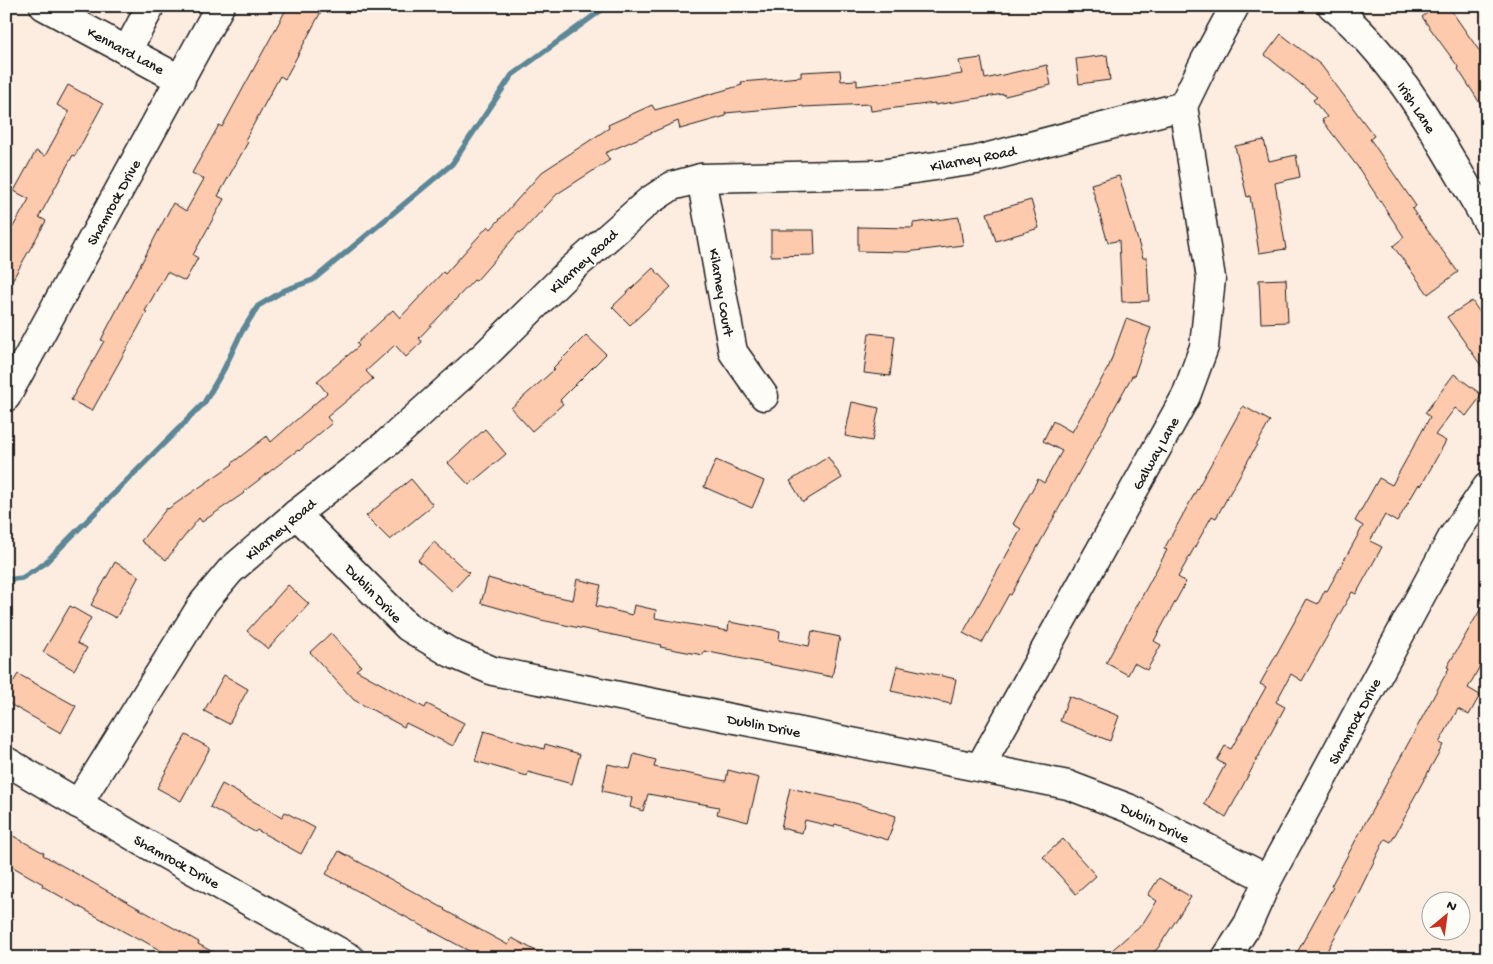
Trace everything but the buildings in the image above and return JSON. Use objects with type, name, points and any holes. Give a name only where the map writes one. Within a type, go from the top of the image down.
[{"type":"street","name":"Kennard Lane","points":[[44,6],[86,16],[127,51],[181,80]]},
{"type":"street","name":"Shamrock Drive","points":[[6,397],[220,6]]},
{"type":"street","points":[[1183,106],[1235,6]]},
{"type":"street","name":"Irish Lane","points":[[1332,6],[1354,24],[1384,58],[1424,116],[1487,221]]},
{"type":"street","points":[[127,51],[151,12]]},
{"type":"street","name":"Kilarney Road","points":[[78,804],[204,602],[230,571],[296,514],[393,437],[486,355],[572,269],[649,201],[672,186],[702,178],[880,174],[967,161],[1183,106]]},
{"type":"street","name":"Galway Lane","points":[[980,767],[1186,396],[1204,347],[1211,278],[1183,106]]},
{"type":"street","name":"Kilarney Court","points":[[702,178],[733,352],[764,396]]},
{"type":"street","name":"Shamrock Drive","points":[[1226,958],[1248,924],[1268,879],[1452,538],[1487,487]]},
{"type":"street","name":"Dublin Drive","points":[[296,514],[408,628],[451,654],[493,671],[1068,785],[1128,808],[1268,879]]},
{"type":"street","name":"Shamrock Drive","points":[[6,760],[78,804],[350,958]]},
{"type":"waterway","points":[[6,580],[22,578],[44,564],[204,403],[224,369],[241,333],[258,306],[285,290],[313,280],[452,164],[512,75],[607,6]]}]
